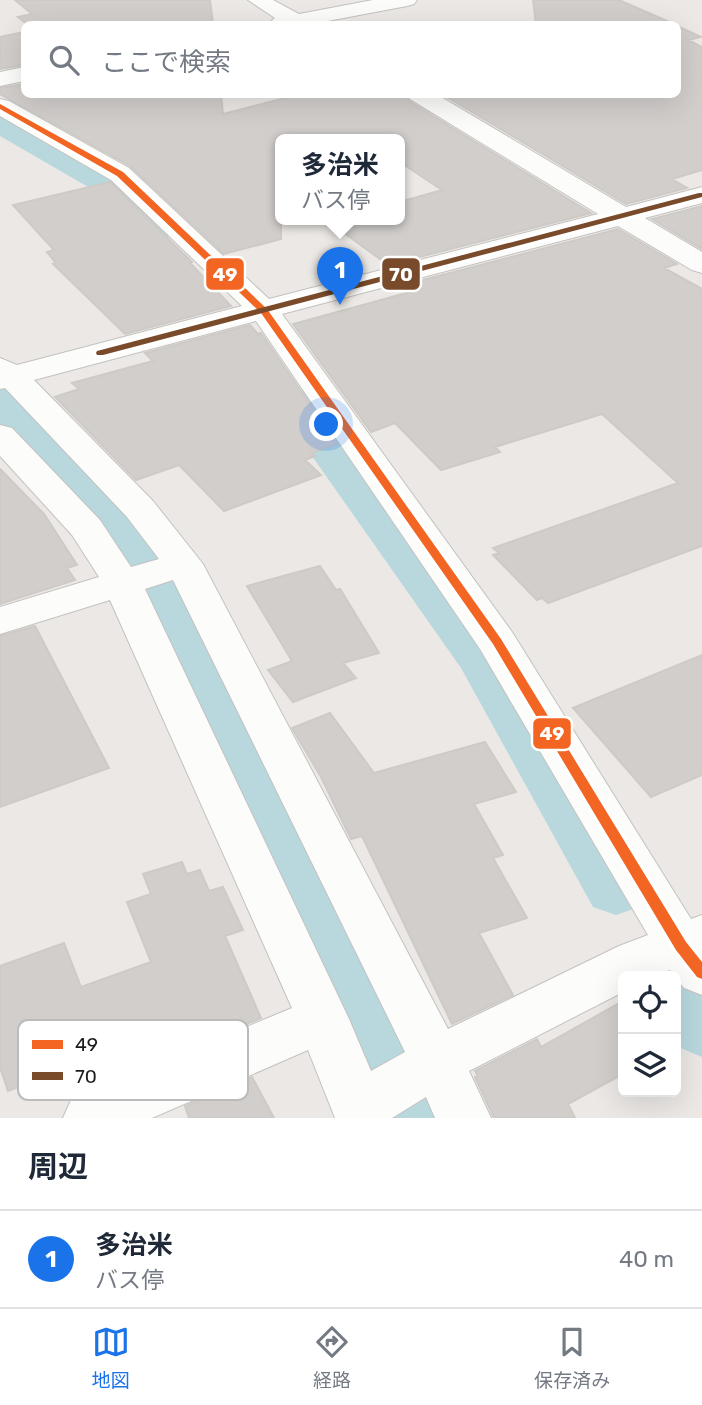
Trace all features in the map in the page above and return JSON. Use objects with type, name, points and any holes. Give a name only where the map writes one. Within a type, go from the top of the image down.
[{"type":"street","points":[[258,0],[289,21]]},
{"type":"street","points":[[302,21],[407,0]]},
{"type":"street","points":[[0,79],[21,75]]},
{"type":"street","points":[[425,98],[702,264]]},
{"type":"street","points":[[0,106],[120,174],[264,311],[497,642],[695,951],[637,961],[391,1092]]},
{"type":"street","points":[[4,374],[264,311],[702,195]]},
{"type":"street","points":[[4,374],[139,509],[153,573],[323,1019],[391,1092],[463,1118]]},
{"type":"street","points":[[0,435],[88,528],[153,573],[391,1092]]},
{"type":"street","points":[[0,621],[153,573]]},
{"type":"street","points":[[248,1051],[323,1019]]},
{"type":"street","points":[[91,1118],[133,1100]]},
{"type":"building","points":[[15,0],[210,0],[213,21],[23,21],[18,17],[32,14]]},
{"type":"building","points":[[533,0],[619,0],[667,21],[536,21]]},
{"type":"building","points":[[681,28],[701,37],[688,40],[702,47],[702,170],[672,179],[687,188],[626,204],[449,98],[681,98]]},
{"type":"building","points":[[21,33],[21,66],[0,69],[0,37]]},
{"type":"building","points":[[21,84],[21,98],[221,98],[223,114],[285,98],[407,98],[591,213],[388,265],[333,225],[405,225],[405,201],[442,190],[405,165],[405,134],[275,134],[275,225],[281,225],[281,239],[224,254],[130,166],[0,94],[0,88]]},
{"type":"building","points":[[110,182],[192,262],[190,263],[231,306],[125,334],[53,264],[56,263],[47,252],[54,250],[13,205]]},
{"type":"building","points":[[702,206],[702,249],[652,219]]},
{"type":"building","points":[[618,229],[677,264],[664,268],[702,289],[702,546],[548,603],[542,598],[537,600],[493,555],[499,553],[493,548],[678,483],[602,414],[495,447],[500,452],[441,470],[395,423],[371,432],[293,324],[421,289],[412,283]]},
{"type":"building","points":[[250,325],[258,334],[261,333],[337,444],[311,453],[315,456],[305,460],[321,475],[224,511],[179,465],[136,480],[55,397],[79,389],[72,383],[153,361],[145,353]]},
{"type":"building","points":[[0,469],[44,514],[77,565],[67,568],[75,580],[0,604]]},
{"type":"building","points":[[320,566],[336,590],[340,589],[379,653],[343,663],[356,678],[293,702],[268,670],[292,661],[247,586]]},
{"type":"building","points":[[35,626],[109,768],[0,807],[0,636]]},
{"type":"building","points":[[702,655],[702,775],[651,797],[573,708]]},
{"type":"building","points":[[330,713],[374,773],[485,742],[516,792],[474,804],[503,855],[493,858],[527,918],[479,933],[513,995],[452,1024],[362,836],[351,839],[321,777],[292,728]]},
{"type":"building","points":[[182,862],[187,874],[200,870],[209,891],[223,887],[243,930],[225,936],[261,1018],[248,1023],[248,1020],[18,1020],[18,1087],[8,1091],[0,1067],[0,966],[64,943],[81,987],[151,962],[127,902],[151,894],[143,874]]},
{"type":"building","points":[[618,1004],[618,1077],[568,1104],[575,1118],[494,1118],[475,1077],[478,1076],[475,1071],[537,1039],[541,1047]]},
{"type":"building","points":[[252,1077],[274,1118],[189,1118],[185,1106],[199,1100],[248,1100],[248,1079]]},
{"type":"waterway","points":[[0,122],[102,181],[153,232]]},
{"type":"waterway","points":[[0,398],[119,523],[159,583],[243,737],[415,1118]]},
{"type":"waterway","points":[[296,402],[484,660],[616,889]]},
{"type":"waterway","points":[[681,998],[702,1027]]},
{"type":"transit line","name":"49","points":[[0,106],[120,174],[264,311],[497,642],[681,946],[702,973]]},
{"type":"transit line","name":"70","points":[[100,353],[702,195]]},
{"type":"place","name":"多治米","points":[[340,305]]}]
